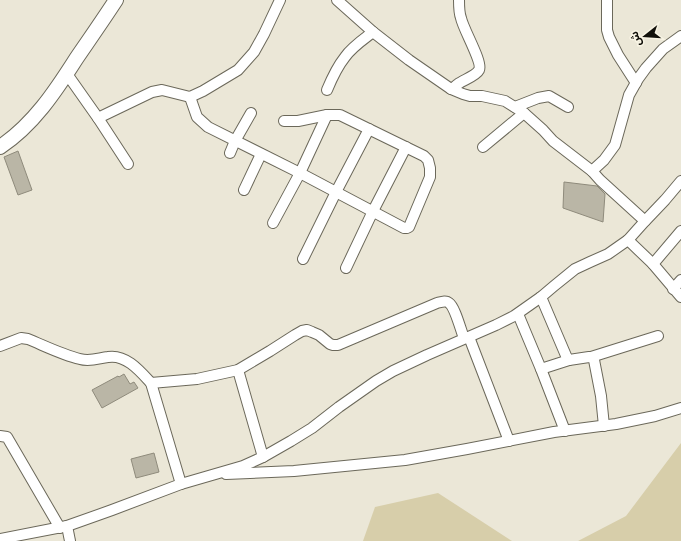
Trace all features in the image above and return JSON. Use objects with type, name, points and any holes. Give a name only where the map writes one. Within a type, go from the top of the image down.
[{"type":"main road","points":[[0,136],[26,113],[48,86],[105,0]]},
{"type":"main road","points":[[0,147],[27,125],[44,106],[116,0]]},
{"type":"street","points":[[98,118],[152,92],[162,90],[190,97],[238,70],[254,52],[280,0]]},
{"type":"street","points":[[337,0],[373,32],[409,60],[451,89],[470,96],[482,96],[504,101],[524,113],[553,141],[592,171],[645,220]]},
{"type":"street","points":[[451,89],[476,74],[480,67],[479,60],[460,18],[459,0]]},
{"type":"street","points":[[607,0],[607,30],[609,37],[618,55],[636,83]]},
{"type":"street","points":[[327,90],[332,78],[346,56],[354,47],[373,32]]},
{"type":"street","points":[[592,171],[604,160],[615,145],[629,95],[636,83],[646,68],[663,49],[681,36]]},
{"type":"street","points":[[67,74],[128,164]]},
{"type":"street","points":[[515,107],[538,98],[550,96],[568,107]]},
{"type":"street","points":[[190,97],[197,117],[208,127],[300,173],[404,228],[410,226],[430,177],[428,160],[424,156],[340,115],[327,115],[298,121],[284,121]]},
{"type":"street","points":[[230,153],[251,113]]},
{"type":"street","points":[[483,147],[524,113]]},
{"type":"street","points":[[273,223],[300,173],[327,115]]},
{"type":"street","points":[[303,259],[369,129]]},
{"type":"street","points":[[346,268],[406,147]]},
{"type":"street","points":[[244,190],[261,154]]},
{"type":"street","points":[[0,539],[64,527],[181,484],[243,466],[263,457],[312,428],[354,396],[393,371],[427,354],[496,325],[518,314],[575,269],[608,254],[628,240],[645,220],[674,191],[681,180]]},
{"type":"street","points":[[653,264],[681,231]]},
{"type":"street","points":[[628,240],[653,264],[681,298]]},
{"type":"street","points":[[673,289],[681,280]]},
{"type":"street","points":[[541,297],[565,354],[569,360]]},
{"type":"street","points":[[151,383],[197,379],[238,370],[270,352],[302,331],[307,330],[319,335],[333,346],[338,345],[446,301],[454,310],[509,441]]},
{"type":"street","points":[[518,314],[565,431]]},
{"type":"street","points":[[541,369],[577,358],[591,357],[658,336]]},
{"type":"street","points":[[0,346],[21,338],[28,339],[80,359],[90,360],[116,356],[133,365],[151,383],[181,484]]},
{"type":"street","points":[[591,357],[594,360],[601,396],[604,426]]},
{"type":"street","points":[[238,370],[263,457]]},
{"type":"street","points":[[212,475],[294,472],[405,460],[565,431],[604,426],[655,416],[681,408]]},
{"type":"street","points":[[0,436],[7,438],[64,527],[70,541]]},
{"type":"shaded area","points":[[681,443],[681,541],[578,541],[626,516]]},
{"type":"shaded area","points":[[438,493],[512,541],[363,541],[375,507]]},
{"type":"building","points":[[18,151],[32,190],[18,195],[4,157]]},
{"type":"building","points":[[564,182],[597,186],[605,194],[603,222],[563,208]]},
{"type":"building","points":[[124,374],[130,384],[134,382],[138,388],[102,408],[92,390]]},
{"type":"building","points":[[154,453],[159,472],[136,478],[131,459]]}]
